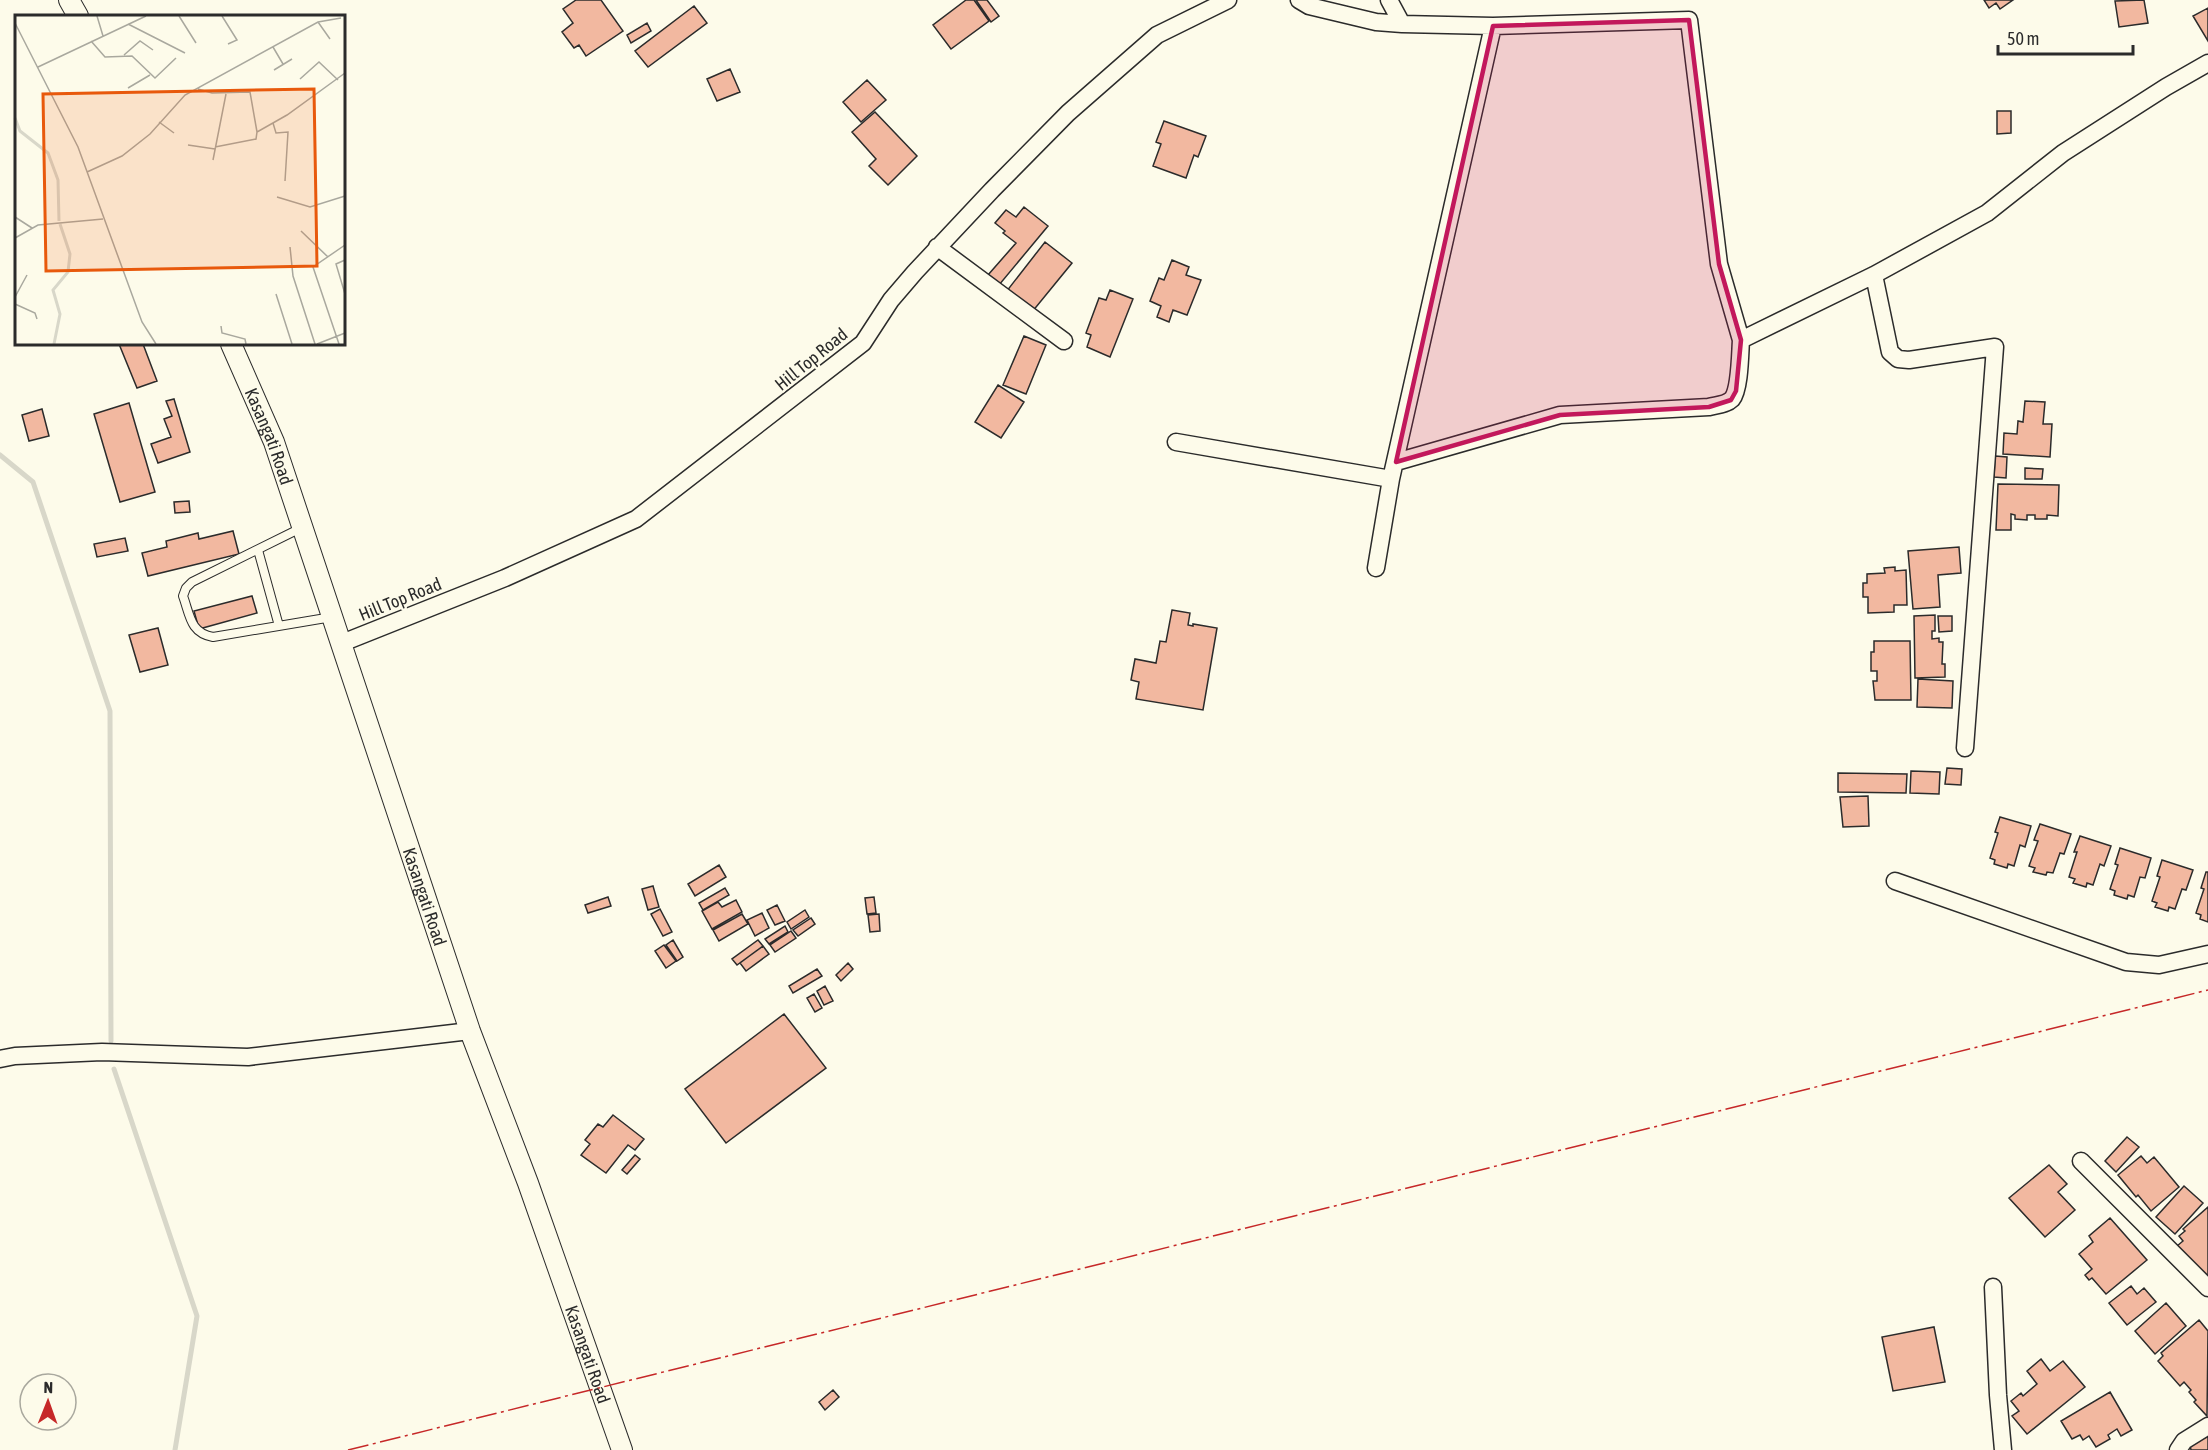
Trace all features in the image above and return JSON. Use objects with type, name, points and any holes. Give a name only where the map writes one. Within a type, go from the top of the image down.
[{"type":"street","points":[[69,0],[77,15]]},
{"type":"street","name":"Hill Top Road","points":[[342,643],[506,579],[636,519],[863,343],[891,300],[937,247],[1068,113],[1158,35],[1228,0]]},
{"type":"street","points":[[1299,0],[1309,6],[1376,22],[1402,24],[1493,26],[1689,20],[1719,264],[1741,340],[1736,391],[1731,400],[1709,407],[1560,415],[1395,462]]},
{"type":"street","points":[[1389,0],[1402,24]]},
{"type":"street","points":[[1376,568],[1391,479],[1493,26]]},
{"type":"street","points":[[1741,340],[1874,275],[1987,213],[2063,153],[2208,63]]},
{"type":"street","points":[[937,247],[1064,341]]},
{"type":"street","points":[[1874,275],[1890,352],[1898,359],[1909,360],[1995,347],[1965,748]]},
{"type":"street","name":"Kasangati Road","points":[[231,345],[274,442],[470,1031],[528,1183],[622,1450]]},
{"type":"street","points":[[1176,442],[1391,479]]},
{"type":"street","points":[[1895,881],[2126,962],[2158,965],[2208,954]]},
{"type":"street","points":[[0,1059],[15,1056],[102,1052],[248,1057],[470,1031]]},
{"type":"street","points":[[2081,1161],[2208,1288]]},
{"type":"street","points":[[1993,1287],[2003,1450]]},
{"type":"street","points":[[2178,1450],[2184,1441],[2208,1426]]},
{"type":"lane","points":[[303,527],[192,582],[186,588],[183,596],[195,630],[203,636],[213,637],[333,616]]},
{"type":"lane","points":[[258,550],[279,626]]},
{"type":"highlighted area","points":[[1689,20],[1719,264],[1741,340],[1736,391],[1731,400],[1709,407],[1560,415],[1396,462],[1493,26]]},
{"type":"building","points":[[576,0],[601,0],[623,31],[586,56],[579,45],[574,48],[562,32],[573,23],[563,9]]},
{"type":"building","points":[[966,0],[974,0],[989,21],[951,49],[933,25]]},
{"type":"building","points":[[976,0],[987,0],[999,16],[991,22]]},
{"type":"building","points":[[1984,0],[2013,0],[2000,9],[1996,3],[1989,8]]},
{"type":"building","points":[[2144,0],[2148,23],[2119,27],[2115,1]]},
{"type":"building","points":[[694,6],[707,23],[648,67],[635,51]]},
{"type":"building","points":[[2208,8],[2208,41],[2193,16]]},
{"type":"building","points":[[647,23],[651,31],[631,43],[627,35]]},
{"type":"building","points":[[730,69],[740,92],[717,101],[707,79]]},
{"type":"building","points":[[867,80],[886,100],[861,122],[843,102]]},
{"type":"building","points":[[1997,111],[2011,111],[2011,133],[1997,134]]},
{"type":"building","points":[[875,112],[917,156],[888,185],[869,166],[876,159],[852,132]]},
{"type":"building","points":[[1164,121],[1206,136],[1198,157],[1194,155],[1186,178],[1153,166],[1161,144],[1156,142]]},
{"type":"building","points":[[1024,207],[1048,226],[999,285],[988,275],[1016,243],[995,223],[1006,210],[1016,217]]},
{"type":"building","points":[[1045,242],[1072,263],[1032,312],[1006,292]]},
{"type":"building","points":[[1172,260],[1189,267],[1186,275],[1201,280],[1187,315],[1173,310],[1169,322],[1157,317],[1161,306],[1150,301],[1159,278],[1164,280]]},
{"type":"building","points":[[1110,290],[1133,299],[1110,357],[1087,347],[1091,335],[1086,333],[1099,298],[1106,300]]},
{"type":"building","points":[[1024,336],[1046,345],[1026,394],[1003,385]]},
{"type":"building","points":[[119,345],[143,345],[157,381],[137,388]]},
{"type":"building","points":[[998,385],[1024,402],[1001,438],[975,422]]},
{"type":"building","points":[[174,399],[190,452],[158,463],[151,444],[171,437],[164,419],[172,416],[166,401]]},
{"type":"building","points":[[2025,401],[2045,402],[2043,424],[2052,424],[2050,457],[2003,454],[2004,433],[2017,434],[2018,421],[2023,422]]},
{"type":"building","points":[[129,403],[155,492],[120,502],[94,414]]},
{"type":"building","points":[[42,409],[49,436],[29,441],[22,415]]},
{"type":"building","points":[[1995,456],[2007,457],[2006,478],[1994,477]]},
{"type":"building","points":[[2025,468],[2043,469],[2042,479],[2025,479]]},
{"type":"building","points":[[1998,484],[2059,485],[2058,516],[2047,515],[2047,519],[2035,519],[2035,515],[2027,515],[2027,520],[2015,519],[2015,515],[2011,514],[2011,530],[1996,530]]},
{"type":"building","points":[[189,501],[190,512],[175,513],[174,502]]},
{"type":"building","points":[[233,531],[239,554],[148,576],[142,553],[167,547],[166,541],[198,533],[199,539]]},
{"type":"building","points":[[125,538],[128,551],[97,557],[94,544]]},
{"type":"building","points":[[1959,547],[1961,573],[1938,575],[1940,607],[1913,609],[1908,551]]},
{"type":"building","points":[[1895,567],[1895,571],[1906,570],[1907,605],[1894,605],[1894,612],[1868,613],[1868,597],[1863,597],[1863,583],[1867,583],[1867,574],[1885,573],[1884,568]]},
{"type":"building","points":[[252,596],[257,613],[199,629],[194,611]]},
{"type":"building","points":[[1172,610],[1190,613],[1188,625],[1217,628],[1203,710],[1136,699],[1139,682],[1131,680],[1135,659],[1156,663],[1160,641],[1166,642]]},
{"type":"building","points":[[1935,615],[1935,631],[1932,631],[1932,639],[1939,638],[1939,642],[1943,642],[1942,664],[1945,664],[1945,677],[1915,678],[1914,616]]},
{"type":"building","points":[[1938,616],[1952,616],[1952,631],[1939,632]]},
{"type":"building","points":[[158,628],[168,665],[140,672],[129,635]]},
{"type":"building","points":[[1874,641],[1910,641],[1911,700],[1875,700],[1873,681],[1877,681],[1877,671],[1871,671],[1871,652],[1874,652]]},
{"type":"building","points":[[1918,679],[1953,681],[1952,708],[1917,707]]},
{"type":"building","points":[[1947,768],[1962,769],[1961,785],[1945,784]]},
{"type":"building","points":[[1911,771],[1940,772],[1939,794],[1910,793]]},
{"type":"building","points":[[1838,773],[1907,774],[1906,793],[1838,792]]},
{"type":"building","points":[[1868,796],[1869,826],[1843,827],[1840,797]]},
{"type":"building","points":[[2000,817],[2031,826],[2025,847],[2020,845],[2014,866],[2008,864],[2007,868],[1994,864],[1995,860],[1990,858],[1998,833],[1995,832]]},
{"type":"building","points":[[2040,824],[2071,834],[2064,854],[2060,853],[2053,873],[2047,872],[2046,875],[2033,872],[2035,868],[2029,866],[2038,841],[2034,840]]},
{"type":"building","points":[[2080,836],[2111,846],[2104,866],[2100,864],[2093,885],[2087,883],[2086,887],[2073,883],[2075,879],[2069,877]]},
{"type":"building","points":[[2120,848],[2151,858],[2145,878],[2140,877],[2134,897],[2128,895],[2127,899],[2114,895],[2115,891],[2110,889],[2118,865],[2115,864]]},
{"type":"building","points":[[2162,860],[2193,870],[2186,890],[2182,889],[2175,909],[2169,907],[2168,911],[2155,907],[2157,903],[2152,901],[2160,877],[2157,876]]},
{"type":"building","points":[[719,865],[726,877],[695,896],[688,884]]},
{"type":"building","points":[[2206,872],[2208,872],[2208,922],[2200,919],[2201,915],[2196,913],[2204,889],[2201,888]]},
{"type":"building","points":[[653,886],[659,907],[648,910],[642,889]]},
{"type":"building","points":[[725,888],[729,895],[703,910],[699,903]]},
{"type":"building","points":[[608,897],[611,906],[588,913],[585,905]]},
{"type":"building","points":[[874,897],[876,913],[867,914],[865,898]]},
{"type":"building","points":[[736,900],[742,912],[712,929],[702,911],[718,902],[722,907]]},
{"type":"building","points":[[777,905],[785,921],[775,925],[767,910]]},
{"type":"building","points":[[660,909],[672,932],[663,936],[651,914]]},
{"type":"building","points":[[805,910],[809,917],[791,929],[787,922]]},
{"type":"building","points":[[762,913],[769,928],[755,936],[747,920]]},
{"type":"building","points":[[742,914],[748,924],[719,941],[713,930]]},
{"type":"building","points":[[879,914],[880,931],[870,932],[868,915]]},
{"type":"building","points":[[811,918],[815,924],[798,936],[793,930]]},
{"type":"building","points":[[785,926],[788,932],[769,944],[765,939]]},
{"type":"building","points":[[791,931],[796,938],[775,952],[770,945]]},
{"type":"building","points":[[673,940],[683,957],[677,961],[666,945]]},
{"type":"building","points":[[758,940],[763,946],[737,965],[732,959]]},
{"type":"building","points":[[664,945],[676,961],[666,968],[655,951]]},
{"type":"building","points":[[763,946],[769,954],[746,971],[740,963]]},
{"type":"building","points":[[848,963],[853,969],[841,981],[836,975]]},
{"type":"building","points":[[817,969],[822,976],[793,993],[789,986]]},
{"type":"building","points":[[825,986],[833,1001],[824,1005],[817,991]]},
{"type":"building","points":[[814,994],[822,1008],[815,1012],[807,998]]},
{"type":"building","points":[[784,1014],[826,1068],[726,1143],[685,1089]]},
{"type":"building","points":[[613,1115],[644,1139],[635,1150],[628,1145],[606,1173],[581,1155],[590,1144],[585,1140],[598,1124],[603,1127]]},
{"type":"building","points":[[2127,1137],[2139,1147],[2116,1172],[2105,1161]]},
{"type":"building","points":[[635,1155],[640,1159],[627,1174],[622,1170]]},
{"type":"building","points":[[2141,1156],[2147,1163],[2154,1157],[2179,1187],[2151,1211],[2118,1175]]},
{"type":"building","points":[[2049,1165],[2067,1184],[2058,1192],[2075,1210],[2045,1237],[2009,1198]]},
{"type":"building","points":[[2184,1186],[2203,1203],[2175,1234],[2156,1217]]},
{"type":"building","points":[[2208,1207],[2208,1280],[2177,1246],[2183,1241],[2179,1236],[2185,1231],[2183,1229]]},
{"type":"building","points":[[2110,1218],[2147,1260],[2106,1294],[2092,1278],[2089,1280],[2085,1275],[2092,1269],[2079,1254],[2093,1242],[2089,1236]]},
{"type":"building","points":[[2131,1286],[2137,1294],[2144,1288],[2156,1302],[2127,1325],[2109,1303]]},
{"type":"building","points":[[2166,1303],[2186,1326],[2155,1354],[2135,1331]]},
{"type":"building","points":[[2199,1320],[2208,1331],[2207,1416],[2194,1402],[2196,1400],[2189,1392],[2191,1390],[2184,1382],[2180,1386],[2158,1361],[2163,1356],[2161,1353]]},
{"type":"building","points":[[1934,1327],[1945,1382],[1893,1391],[1882,1337]]},
{"type":"building","points":[[2041,1359],[2050,1371],[2063,1361],[2085,1387],[2027,1434],[2012,1416],[2019,1411],[2011,1401],[2021,1393],[2023,1396],[2037,1384],[2027,1371]]},
{"type":"building","points":[[833,1390],[839,1397],[825,1410],[819,1402]]},
{"type":"building","points":[[2110,1392],[2132,1430],[2121,1436],[2117,1429],[2108,1435],[2110,1439],[2096,1447],[2089,1436],[2083,1440],[2080,1435],[2072,1439],[2061,1421]]},
{"type":"building","points":[[2208,1437],[2208,1450],[2191,1450],[2189,1441]]},
{"type":"waterway","points":[[0,455],[33,482],[110,711],[111,1041]]},
{"type":"waterway","points":[[114,1069],[197,1316],[175,1450]]},
{"type":"power","points":[[348,1450],[2208,990]]}]
